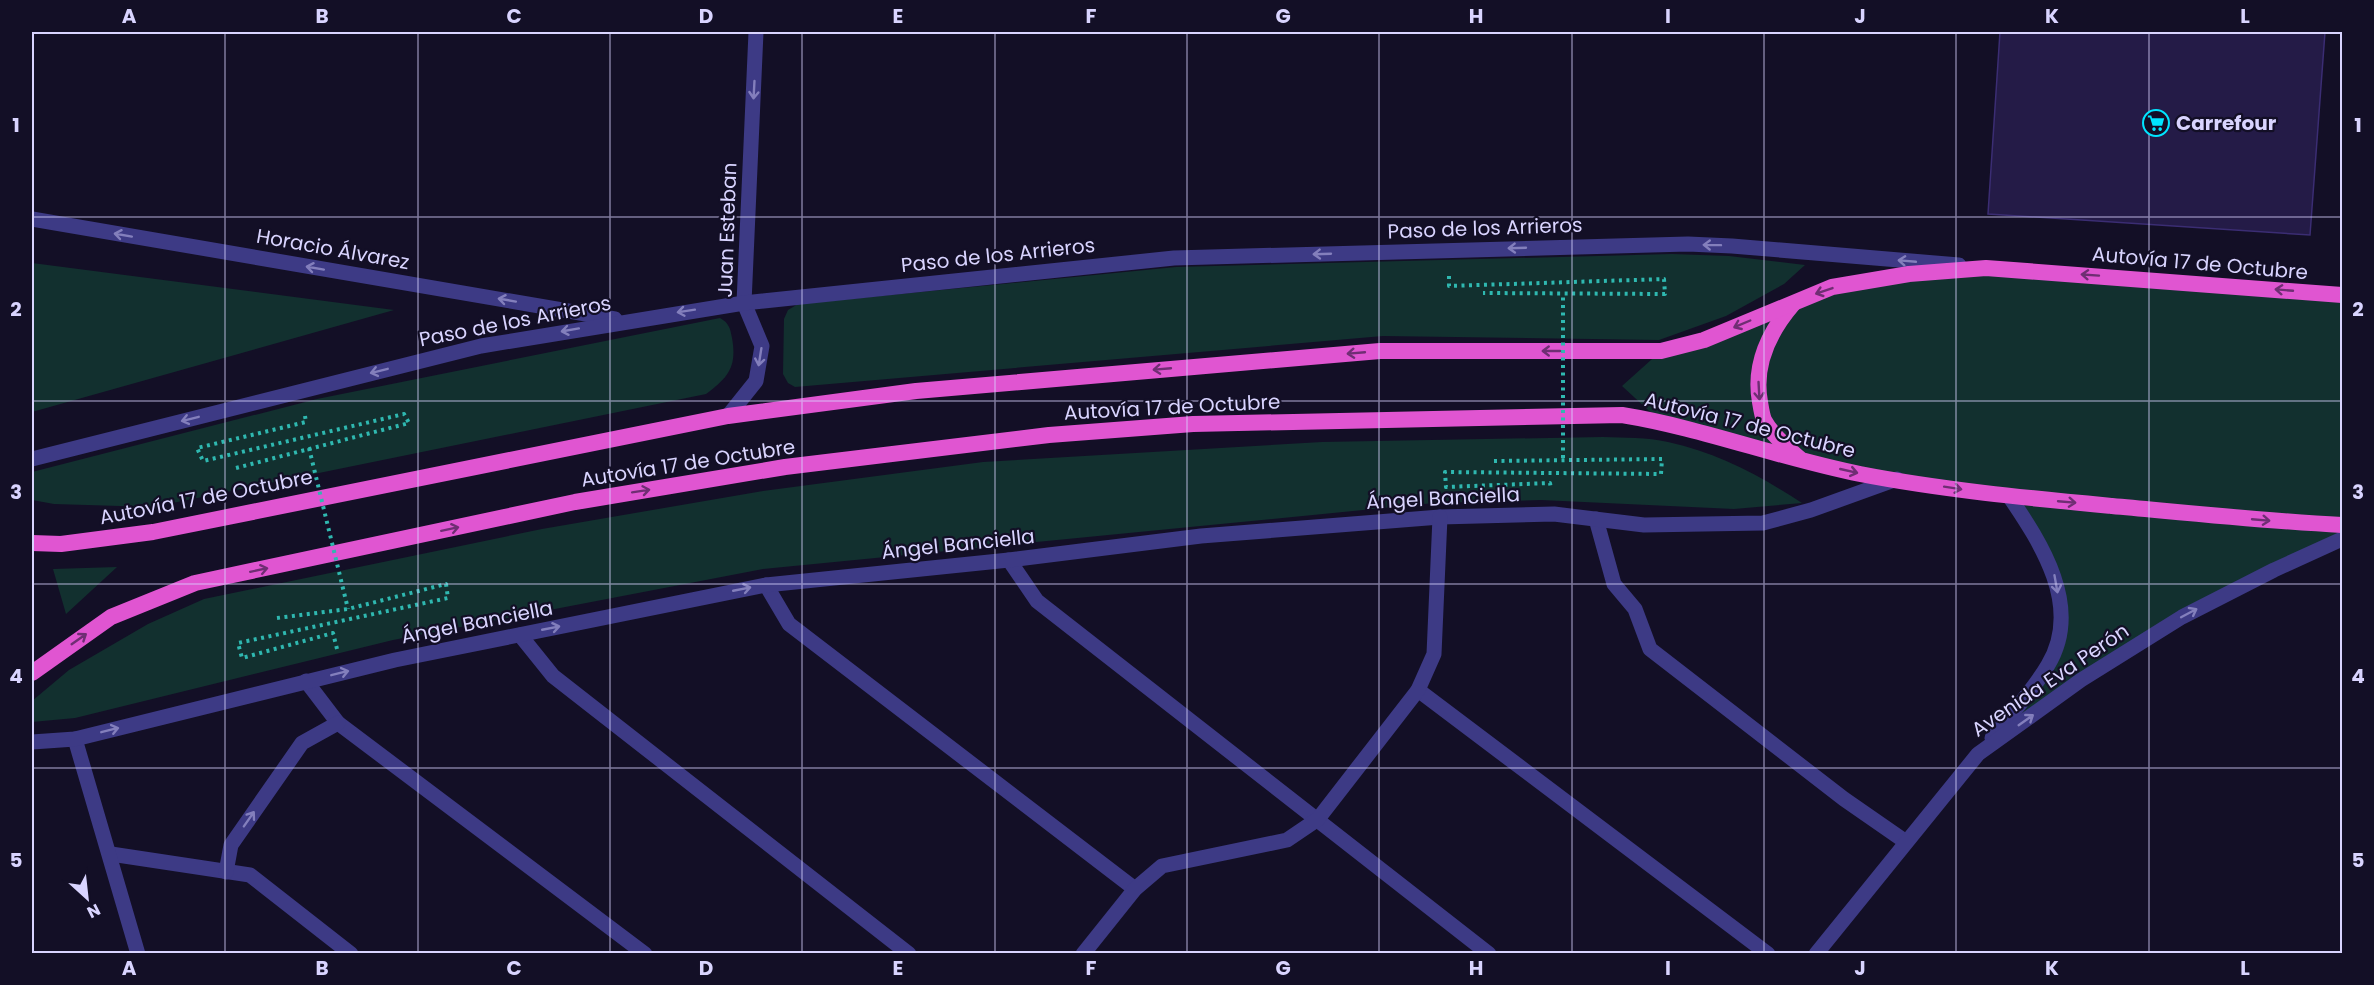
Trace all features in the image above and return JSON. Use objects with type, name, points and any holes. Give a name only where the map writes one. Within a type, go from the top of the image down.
[{"type":"highway","name":"Autovía 17 de Octubre","points":[[32,543],[60,544],[153,532],[728,416],[916,391],[1380,351],[1661,351],[1704,340],[1832,287],[1909,274],[1986,268],[2343,295]]},
{"type":"highway","points":[[1795,301],[1775,324],[1765,344],[1758,391],[1764,419],[1781,442],[1802,460]]},
{"type":"highway","name":"Autovía 17 de Octubre","points":[[32,673],[111,617],[195,583],[574,502],[786,467],[1038,436],[1193,424],[1622,415],[1660,421],[1802,460],[1897,479],[2009,496],[2270,521],[2343,525]]},
{"type":"street","name":"Juan Esteban","points":[[728,416],[756,381],[762,346],[744,303],[756,32]]},
{"type":"street","name":"Horacio Álvarez","points":[[32,219],[627,321]]},
{"type":"street","name":"Paso de los Arrieros","points":[[32,459],[480,345],[744,303],[1174,258],[1552,247],[1732,246],[1986,268]]},
{"type":"street","name":"Ángel Banciella","points":[[32,742],[75,739],[342,672],[766,585],[1009,560],[1201,536],[1440,517],[1554,514],[1644,525],[1763,523],[1811,510],[1897,479]]},
{"type":"street","points":[[1978,753],[2049,664],[2060,631],[2060,608],[2054,572],[2037,536],[2009,496]]},
{"type":"street","points":[[1083,954],[1135,889],[1162,866],[1287,840],[1318,819],[1418,690],[1434,654],[1440,517]]},
{"type":"street","points":[[1596,519],[1614,584],[1635,609],[1650,649],[1844,799],[1906,842]]},
{"type":"street","name":"Avenida Eva Perón","points":[[1816,954],[1978,753],[2081,680],[2182,617],[2274,570],[2343,540]]},
{"type":"street","points":[[1009,560],[1037,601],[1489,954]]},
{"type":"street","points":[[766,585],[789,624],[1135,889]]},
{"type":"street","points":[[520,635],[553,676],[909,954]]},
{"type":"street","points":[[306,681],[338,723],[645,954]]},
{"type":"street","points":[[1418,690],[1768,954]]},
{"type":"street","points":[[226,872],[231,844],[302,743],[338,723]]},
{"type":"street","points":[[75,739],[111,854],[138,954]]},
{"type":"street","points":[[111,854],[250,875],[351,954]]},
{"type":"path","points":[[1448,270],[1449,286],[1664,279],[1665,294],[1484,293]]},
{"type":"path","points":[[1563,293],[1563,458]]},
{"type":"path","points":[[236,468],[409,423],[404,414],[203,461],[197,448],[306,422],[301,391]]},
{"type":"path","points":[[309,448],[348,609]]},
{"type":"path","points":[[1494,461],[1563,458],[1662,459],[1661,474],[1445,472],[1446,487],[1550,483],[1554,514]]},
{"type":"path","points":[[277,618],[348,609],[446,584],[448,598],[238,643],[242,658],[333,633],[342,672]]},
{"type":"green space","points":[[1672,254],[1729,256],[1805,265],[1784,284],[1726,316],[1659,340],[1383,336],[795,387],[788,383],[783,374],[784,319],[788,310],[798,304],[1176,267]]},
{"type":"green space","points":[[32,263],[394,310],[32,412]]},
{"type":"green space","points":[[1986,268],[2342,296],[2342,539],[2182,617],[1978,754],[2021,702],[2060,631],[2054,572],[2009,496],[1860,474],[1660,421],[1622,386],[1661,351],[1795,301]]},
{"type":"green space","points":[[720,318],[731,331],[732,364],[726,376],[706,394],[153,507],[54,504],[32,500],[32,472],[317,399]]},
{"type":"green space","points":[[1603,437],[1660,440],[1704,452],[1754,474],[1802,503],[1734,509],[1541,500],[1434,503],[763,569],[393,640],[75,718],[32,722],[32,701],[69,670],[148,624],[204,599],[542,529],[763,491],[983,462],[1322,442]]},
{"type":"green space","points":[[117,567],[66,614],[53,569]]},
{"type":"building","name":"Carrefour","points":[[2000,32],[2325,32],[2310,235],[1988,214]]},
{"type":"place","name":"Carrefour","points":[[2156,123]]}]
